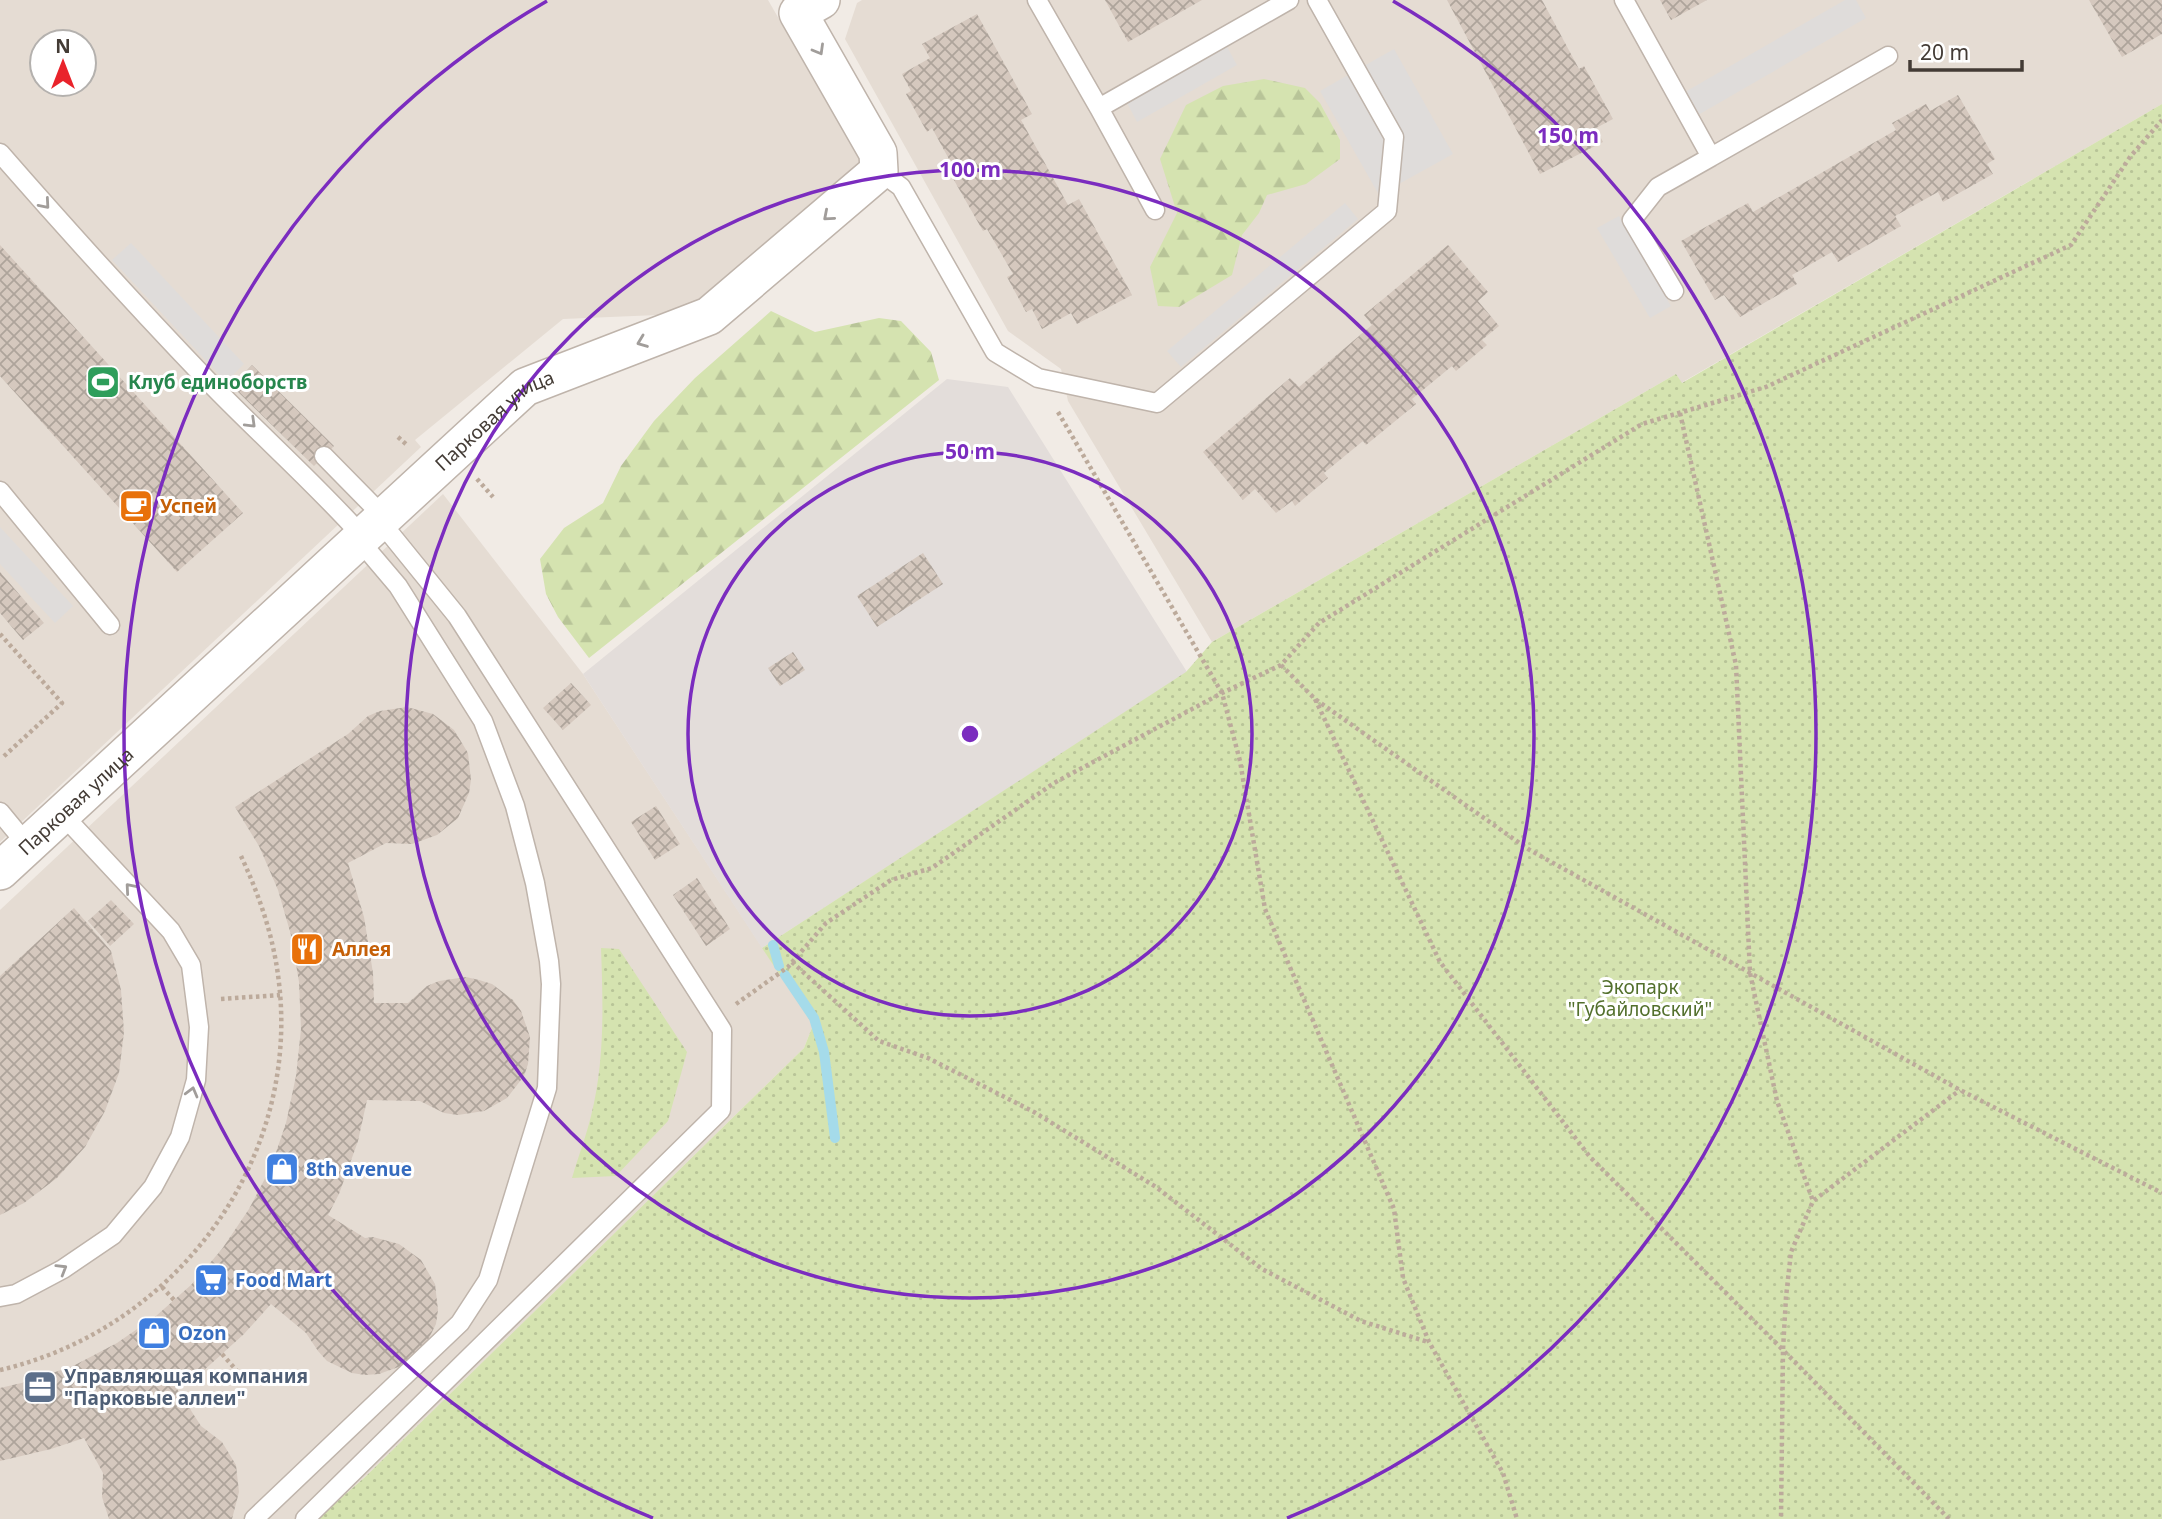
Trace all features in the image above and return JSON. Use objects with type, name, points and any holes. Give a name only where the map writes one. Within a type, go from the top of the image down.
[{"type":"street","points":[[800,4],[878,153],[879,171]]},
{"type":"street","name":"Парковая улица","points":[[0,871],[525,387],[709,316],[879,171]]},
{"type":"lane","points":[[1037,0],[1155,210]]},
{"type":"lane","points":[[1099,108],[1289,0]]},
{"type":"lane","points":[[879,171],[901,187],[995,352],[1038,378],[1157,403],[1387,211],[1394,137],[1317,0]]},
{"type":"lane","points":[[1624,0],[1711,157]]},
{"type":"lane","points":[[1674,291],[1632,219],[1658,187],[1888,56]]},
{"type":"lane","points":[[0,153],[66,230],[210,383],[330,500],[371,529],[457,616],[722,1030],[721,1110],[305,1519]]},
{"type":"lane","points":[[254,1519],[460,1322],[488,1280],[547,1088],[551,984],[549,961],[535,883],[515,806],[483,721],[398,586],[371,529],[324,456]]},
{"type":"lane","points":[[0,491],[110,625]]},
{"type":"lane","points":[[0,812],[28,846]]},
{"type":"lane","points":[[0,1297],[16,1294],[63,1269],[113,1235],[153,1188],[180,1137],[196,1080],[199,1027],[191,965],[171,931],[62,814]]},
{"type":"path","points":[[714,1018],[792,962],[826,923],[891,880],[932,868],[1054,783],[1222,692],[1281,665],[1319,623],[1642,424],[1766,387],[2071,245],[2130,157],[2162,121]]},
{"type":"path","points":[[1038,378],[1222,692],[1240,761],[1265,909],[1394,1209],[1402,1278],[1429,1342],[1503,1473],[1517,1519]]},
{"type":"path","points":[[1680,412],[1736,666],[1750,973],[1777,1101],[1813,1201]]},
{"type":"path","points":[[0,634],[62,703],[2,758]]},
{"type":"path","points":[[1281,665],[1315,699],[1528,849],[1960,1090],[2162,1194]]},
{"type":"path","points":[[1315,699],[1440,962],[1590,1157],[1949,1519]]},
{"type":"path","points":[[792,962],[879,1041],[928,1058],[1034,1112],[1156,1187],[1262,1269],[1361,1321],[1429,1342]]},
{"type":"path","points":[[196,1002],[280,995]]},
{"type":"path","points":[[1781,1519],[1783,1350],[1791,1252],[1813,1201],[1960,1090]]},
{"type":"path","points":[[162,1287],[174,1300]]},
{"type":"path","points":[[222,1354],[245,1380]]},
{"type":"shaded area","points":[[0,0],[768,0],[861,161],[858,173],[752,254],[681,314],[563,319],[415,440],[421,447],[0,842]]},
{"type":"shaded area","points":[[862,0],[2162,0],[2162,104],[1681,383],[1676,374],[1212,642],[1068,401],[1061,369],[1008,331],[845,39],[857,3]]},
{"type":"shaded area","points":[[1845,0],[1856,0],[1866,18],[1698,115],[1685,92]]},
{"type":"shaded area","points":[[1226,45],[1237,65],[1137,122],[1126,101]]},
{"type":"shaded area","points":[[1394,49],[1453,154],[1379,195],[1320,91]]},
{"type":"shaded area","points":[[1345,203],[1358,219],[1181,367],[1167,351]]},
{"type":"shaded area","points":[[1619,216],[1671,306],[1650,318],[1597,228]]},
{"type":"shaded area","points":[[131,243],[244,364],[226,382],[112,260]]},
{"type":"shaded area","points":[[947,379],[1008,387],[1187,672],[762,948],[583,674]]},
{"type":"shaded area","points":[[443,494],[583,674],[813,1025],[804,1048],[364,1478],[317,1519],[0,1519],[0,910]]},
{"type":"shaded area","points":[[0,527],[73,606],[55,623],[0,564]]},
{"type":"green space","points":[[1264,79],[1305,88],[1320,103],[1340,140],[1340,159],[1306,184],[1267,195],[1259,213],[1242,235],[1232,275],[1179,307],[1158,306],[1150,267],[1177,213],[1160,159],[1186,105],[1223,86]]},
{"type":"green space","name":"Экопарк \"Губайловский\"","points":[[2162,104],[2162,1519],[317,1519],[364,1478],[804,1048],[813,1025],[762,948],[1186,672],[1212,642],[1676,374],[1682,383]]},
{"type":"green space","points":[[771,311],[815,332],[879,318],[901,321],[931,352],[939,380],[589,658],[558,617],[546,594],[540,559],[564,528],[603,503],[621,466],[654,421],[695,378]]},
{"type":"green space","points":[[601,948],[619,949],[687,1052],[668,1121],[616,1176],[572,1178],[589,1124],[599,1074]]},
{"type":"building","points":[[1105,0],[1202,0],[1128,42]]},
{"type":"building","points":[[1447,0],[1542,0],[1579,69],[1584,66],[1613,119],[1596,128],[1603,142],[1540,174]]},
{"type":"building","points":[[1660,0],[1707,0],[1671,20]]},
{"type":"building","points":[[2089,0],[2162,0],[2162,34],[2122,57]]},
{"type":"building","points":[[977,14],[1032,114],[1021,120],[1068,205],[1079,199],[1132,295],[1077,324],[1071,313],[1042,329],[1032,309],[1026,312],[1007,277],[1013,274],[987,229],[983,231],[951,175],[956,172],[932,128],[927,132],[906,94],[911,91],[902,74],[930,58],[922,44]]},
{"type":"building","points":[[1958,95],[1995,159],[1987,164],[1993,174],[1943,202],[1938,192],[1895,216],[1901,226],[1838,262],[1832,252],[1792,275],[1797,284],[1740,317],[1724,295],[1715,300],[1681,241],[1748,203],[1753,212],[1896,130],[1892,123],[1926,104],[1930,111]]},
{"type":"building","points":[[0,245],[243,513],[177,572],[0,376]]},
{"type":"building","points":[[1448,245],[1488,292],[1478,301],[1499,326],[1482,340],[1487,345],[1456,371],[1452,366],[1412,399],[1416,404],[1366,445],[1363,441],[1324,473],[1328,478],[1295,506],[1292,501],[1276,513],[1255,489],[1243,500],[1203,452],[1290,378],[1299,387],[1372,325],[1364,315]]},
{"type":"building","points":[[252,365],[334,446],[314,466],[232,386]]},
{"type":"building","points":[[923,553],[943,584],[877,627],[857,596]]},
{"type":"building","points":[[0,572],[44,623],[23,640],[0,613]]},
{"type":"building","points":[[793,652],[805,670],[780,686],[768,668]]},
{"type":"building","points":[[571,683],[591,705],[563,730],[543,708]]},
{"type":"building","points":[[407,707],[433,714],[454,730],[468,753],[471,780],[469,793],[458,818],[437,835],[412,844],[386,843],[348,863],[364,917],[373,973],[374,1003],[408,1003],[427,986],[439,981],[466,977],[492,984],[513,1000],[521,1011],[530,1037],[528,1064],[524,1076],[507,1098],[484,1111],[458,1115],[444,1113],[420,1101],[367,1100],[358,1141],[339,1194],[328,1215],[365,1238],[373,1237],[399,1244],[421,1260],[435,1284],[438,1310],[436,1324],[424,1348],[404,1365],[379,1374],[365,1375],[352,1373],[327,1361],[306,1333],[271,1304],[244,1334],[202,1372],[177,1389],[201,1426],[222,1442],[236,1465],[239,1492],[232,1519],[109,1519],[102,1497],[103,1473],[84,1438],[0,1461],[0,1388],[30,1381],[75,1365],[117,1343],[156,1316],[191,1285],[222,1249],[249,1209],[271,1167],[286,1123],[296,1076],[301,1029],[299,982],[291,935],[278,890],[259,846],[235,807],[348,734],[368,716],[380,711]]},
{"type":"building","points":[[656,806],[680,844],[655,860],[631,822]]},
{"type":"building","points":[[697,878],[730,929],[706,946],[673,895]]},
{"type":"building","points":[[111,900],[134,924],[110,946],[88,921]]},
{"type":"building","points":[[74,908],[111,951],[121,990],[124,1032],[119,1073],[105,1111],[85,1147],[57,1178],[24,1203],[0,1215],[0,976]]},
{"type":"waterway","points":[[773,945],[779,966]]},
{"type":"waterway","points":[[785,975],[814,1018],[824,1052],[835,1138]]},
{"type":"place","name":"Клуб единоборств","points":[[103,382]]},
{"type":"place","name":"Успей","points":[[136,506]]},
{"type":"place","name":"Аллея","points":[[307,949]]},
{"type":"place","name":"8th avenue","points":[[282,1169]]},
{"type":"place","name":"Food Mart","points":[[211,1280]]},
{"type":"place","name":"Ozon","points":[[154,1333]]},
{"type":"place","name":"Управляющая компания \"Парковые аллеи\"","points":[[40,1387]]}]
